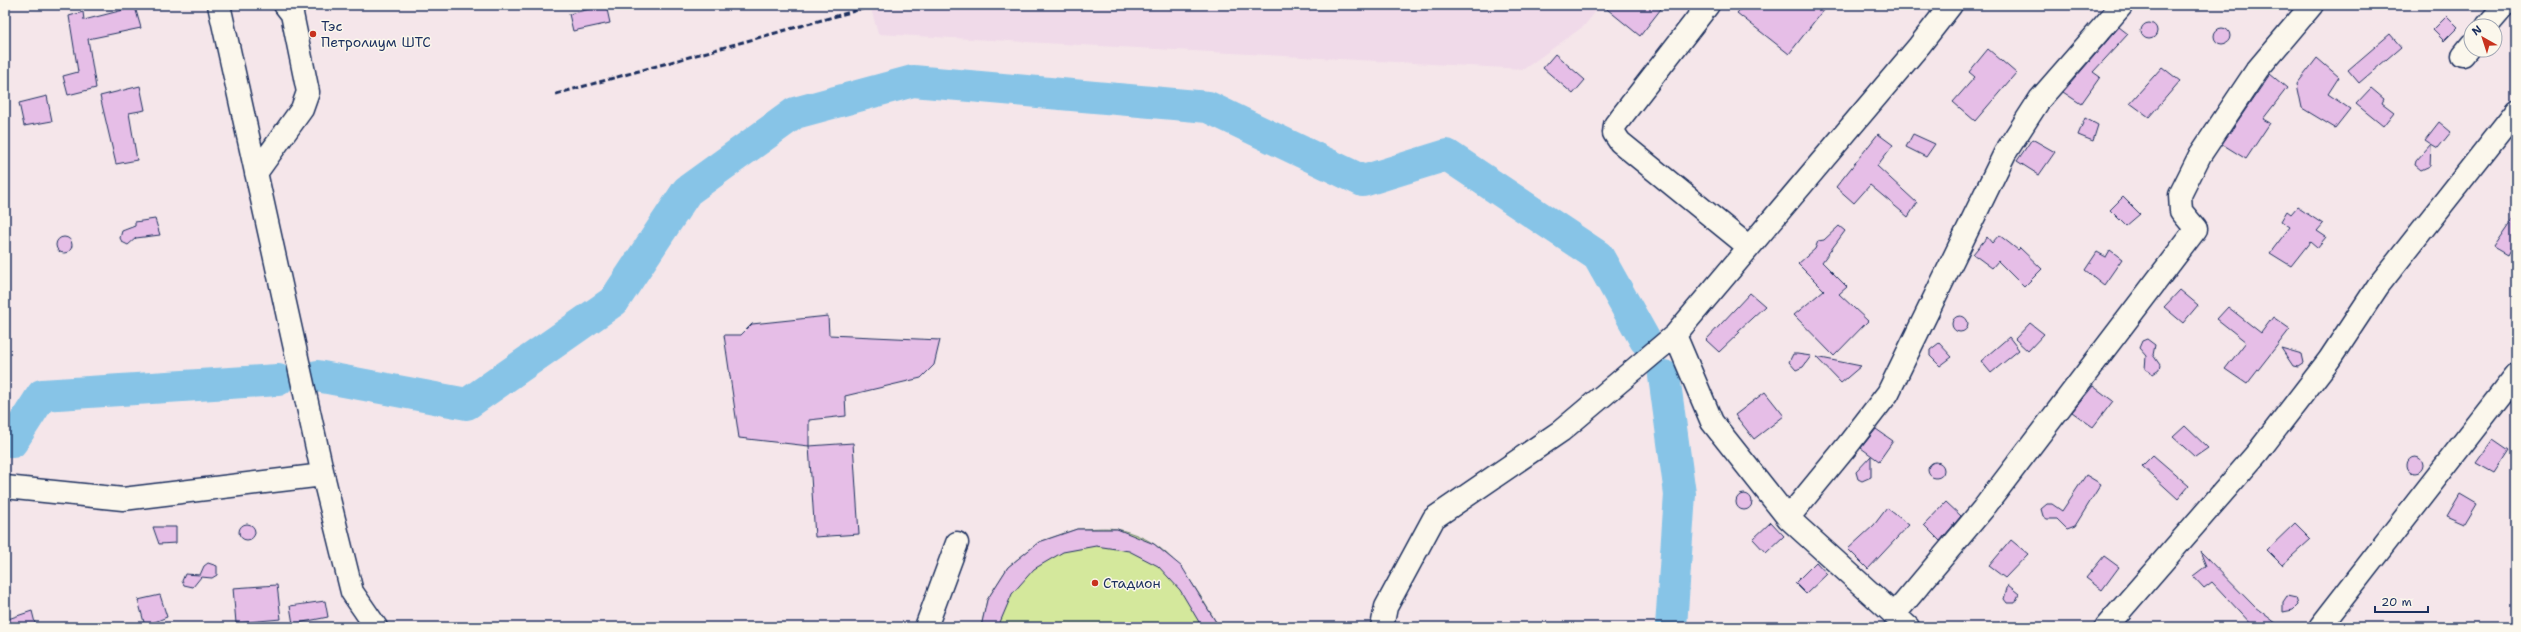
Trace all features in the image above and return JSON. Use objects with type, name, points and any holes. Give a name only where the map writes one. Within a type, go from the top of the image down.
[{"type":"street","points":[[219,5],[323,475],[352,592],[368,625]]},
{"type":"street","points":[[256,173],[302,109],[308,92],[292,14],[286,5]]},
{"type":"street","points":[[1708,5],[1615,125],[1614,133],[1620,142],[1749,247]]},
{"type":"street","points":[[1382,627],[1386,607],[1434,518],[1561,431],[1675,336],[1919,46],[1951,5]]},
{"type":"street","points":[[1788,518],[1848,446],[1888,393],[2009,146],[2040,99],[2122,5]]},
{"type":"street","points":[[1675,336],[1712,422],[1788,518],[1901,621],[1982,509],[2196,230],[2181,211],[2180,195],[2200,155],[2257,70],[2312,5]]},
{"type":"street","points":[[2494,18],[2505,5]]},
{"type":"street","points":[[2106,627],[2258,452],[2329,360],[2378,286],[2516,111]]},
{"type":"street","points":[[2320,627],[2516,375]]},
{"type":"street","points":[[5,487],[123,499],[323,475]]},
{"type":"street","points":[[926,627],[957,543]]},
{"type":"shaded area","points":[[870,5],[1601,5],[1584,26],[1524,69],[878,34]]},
{"type":"green space","name":"Стадион","points":[[1077,529],[1117,529],[1136,535],[1153,543],[1179,566],[1190,580],[1219,627],[981,627],[987,600],[1008,567],[1039,542]]},
{"type":"building","points":[[606,5],[610,23],[573,31],[569,14]]},
{"type":"building","points":[[1602,5],[1664,5],[1640,36]]},
{"type":"building","points":[[1744,5],[1827,5],[1789,54],[1737,13]]},
{"type":"building","points":[[135,7],[141,28],[88,39],[96,88],[68,95],[63,76],[78,72],[69,16],[83,12],[84,20]]},
{"type":"building","points":[[2447,16],[2458,27],[2444,41],[2433,30]]},
{"type":"building","points":[[2149,23],[2155,25],[2157,31],[2155,37],[2149,39],[2143,37],[2141,31],[2143,25]]},
{"type":"building","points":[[2119,27],[2128,34],[2093,72],[2100,77],[2081,104],[2063,92]]},
{"type":"building","points":[[2222,28],[2228,30],[2230,36],[2228,42],[2222,44],[2216,42],[2214,36],[2216,30]]},
{"type":"building","points":[[2390,34],[2401,47],[2359,83],[2348,70]]},
{"type":"building","points":[[1988,49],[2016,73],[1975,121],[1953,102],[1975,77],[1969,72]]},
{"type":"building","points":[[1555,54],[1585,80],[1573,94],[1543,68]]},
{"type":"building","points":[[2317,58],[2339,77],[2328,94],[2350,109],[2335,128],[2302,108],[2297,84]]},
{"type":"building","points":[[2162,67],[2180,81],[2149,117],[2130,103]]},
{"type":"building","points":[[2270,74],[2287,88],[2263,119],[2270,123],[2246,159],[2222,144]]},
{"type":"building","points":[[140,86],[145,110],[129,113],[137,160],[116,164],[100,96]]},
{"type":"building","points":[[2371,88],[2384,99],[2382,103],[2394,112],[2383,126],[2356,104]]},
{"type":"building","points":[[47,96],[52,121],[24,126],[19,103]]},
{"type":"building","points":[[2085,118],[2098,125],[2093,141],[2078,135]]},
{"type":"building","points":[[2439,122],[2451,132],[2438,148],[2425,140]]},
{"type":"building","points":[[1878,134],[1893,145],[1877,166],[1917,203],[1908,217],[1870,185],[1854,203],[1836,187]]},
{"type":"building","points":[[1913,134],[1935,144],[1926,157],[1906,147]]},
{"type":"building","points":[[2032,139],[2055,152],[2039,175],[2017,161]]},
{"type":"building","points":[[2431,144],[2430,166],[2421,170],[2415,165],[2416,161]]},
{"type":"building","points":[[2123,197],[2140,214],[2126,226],[2110,210]]},
{"type":"building","points":[[2297,207],[2323,224],[2317,231],[2326,237],[2317,248],[2310,242],[2291,266],[2270,253],[2290,227],[2281,221],[2287,211],[2291,214]]},
{"type":"building","points":[[2516,215],[2516,240],[2508,255],[2494,247]]},
{"type":"building","points":[[155,219],[160,235],[136,238],[128,245],[122,242],[120,238],[122,231],[135,226],[135,222]]},
{"type":"building","points":[[1839,226],[1845,231],[1822,262],[1847,287],[1839,294],[1868,321],[1834,356],[1794,315],[1824,290],[1798,264],[1815,249],[1818,241],[1824,240]]},
{"type":"building","points":[[1999,235],[2018,250],[2020,248],[2042,269],[2024,287],[1998,261],[1992,268],[1973,254],[1987,237],[1992,243]]},
{"type":"building","points":[[64,237],[71,242],[72,245],[67,252],[64,253],[57,248],[56,245],[61,238]]},
{"type":"building","points":[[2110,250],[2122,259],[2104,285],[2085,270],[2097,252],[2106,257]]},
{"type":"building","points":[[2180,290],[2198,305],[2183,323],[2164,307]]},
{"type":"building","points":[[1750,293],[1765,306],[1738,331],[1740,332],[1719,352],[1706,340]]},
{"type":"building","points":[[2228,307],[2261,333],[2273,317],[2290,329],[2247,384],[2225,369],[2246,342],[2217,319]]},
{"type":"building","points":[[828,316],[829,335],[940,340],[934,365],[921,378],[845,396],[846,416],[809,420],[809,446],[739,438],[724,335],[741,335],[752,324]]},
{"type":"building","points":[[1960,316],[1966,318],[1968,324],[1966,330],[1960,332],[1954,330],[1952,324],[1954,318]]},
{"type":"building","points":[[2030,323],[2044,334],[2028,351],[2015,339]]},
{"type":"building","points":[[2009,337],[2019,350],[1991,373],[1981,361]]},
{"type":"building","points":[[2147,339],[2155,345],[2153,355],[2160,365],[2159,370],[2153,374],[2145,369],[2146,356],[2139,348],[2142,341]]},
{"type":"building","points":[[1939,343],[1952,357],[1940,366],[1930,356],[1930,350]]},
{"type":"building","points":[[2281,348],[2302,354],[2304,363],[2298,367],[2293,366]]},
{"type":"building","points":[[1793,354],[1811,356],[1803,367],[1796,370],[1789,362]]},
{"type":"building","points":[[1816,357],[1861,366],[1841,383]]},
{"type":"building","points":[[2093,386],[2113,401],[2093,427],[2072,412]]},
{"type":"building","points":[[1765,392],[1784,416],[1754,439],[1735,415]]},
{"type":"building","points":[[2185,426],[2208,448],[2195,457],[2173,437]]},
{"type":"building","points":[[1876,429],[1893,441],[1879,461],[1861,448]]},
{"type":"building","points":[[2493,439],[2509,450],[2494,473],[2476,463]]},
{"type":"building","points":[[853,443],[859,534],[815,537],[809,446]]},
{"type":"building","points":[[2153,455],[2189,486],[2178,499],[2142,466]]},
{"type":"building","points":[[1871,456],[1871,477],[1862,481],[1858,479],[1856,472]]},
{"type":"building","points":[[2415,457],[2422,462],[2423,465],[2418,472],[2415,473],[2408,468],[2407,465],[2412,458]]},
{"type":"building","points":[[1936,462],[1943,467],[1944,470],[1939,477],[1936,478],[1929,473],[1928,470],[1933,463]]},
{"type":"building","points":[[2086,475],[2101,484],[2075,526],[2067,529],[2057,519],[2047,519],[2043,516],[2041,509],[2047,504],[2052,504],[2062,511]]},
{"type":"building","points":[[1744,494],[1751,499],[1752,502],[1747,509],[1744,510],[1737,505],[1736,502],[1741,495]]},
{"type":"building","points":[[2460,494],[2477,504],[2465,524],[2447,516]]},
{"type":"building","points":[[1946,502],[1961,516],[1940,541],[1924,525]]},
{"type":"building","points":[[1887,508],[1909,525],[1868,569],[1848,549],[1874,525]]},
{"type":"building","points":[[1771,522],[1784,536],[1766,553],[1753,539]]},
{"type":"building","points":[[2295,523],[2311,539],[2282,565],[2267,550]]},
{"type":"building","points":[[247,524],[254,529],[255,532],[250,539],[247,540],[240,535],[239,532],[244,525]]},
{"type":"building","points":[[153,527],[176,527],[176,543],[159,544]]},
{"type":"building","points":[[1077,529],[1117,529],[1154,544],[1182,567],[1219,627],[1202,627],[1180,590],[1158,566],[1129,551],[1096,546],[1063,552],[1034,569],[1012,594],[998,627],[981,627],[987,600],[1008,567],[1039,542]]},
{"type":"building","points":[[2011,540],[2028,554],[2005,578],[1989,566]]},
{"type":"building","points":[[2200,551],[2255,607],[2281,627],[2254,627],[2212,582],[2204,588],[2193,576],[2206,566]]},
{"type":"building","points":[[2104,556],[2119,567],[2102,590],[2086,578]]},
{"type":"building","points":[[1816,562],[1827,574],[1806,594],[1795,583]]},
{"type":"building","points":[[208,563],[217,566],[217,575],[212,578],[201,577],[193,587],[184,585],[182,581],[185,574],[200,575],[204,566]]},
{"type":"building","points":[[277,585],[281,619],[236,623],[233,588]]},
{"type":"building","points":[[2008,585],[2019,594],[2015,603],[2007,603],[2004,599]]},
{"type":"building","points":[[160,595],[167,617],[145,626],[138,600]]},
{"type":"building","points":[[2287,596],[2296,598],[2298,605],[2293,610],[2283,612],[2283,602]]},
{"type":"building","points":[[325,601],[328,617],[293,624],[290,606]]},
{"type":"building","points":[[32,611],[36,627],[5,627],[5,620]]},
{"type":"waterway","points":[[317,376],[467,404],[614,301],[687,191],[795,113],[913,81],[1208,107],[1363,181],[1447,155],[1598,256],[1645,340]]},
{"type":"waterway","points":[[1664,376],[1680,494],[1671,627]]},
{"type":"waterway","points":[[5,441],[12,442],[42,395],[278,380]]},
{"type":"railway","points":[[556,94],[876,5]]},
{"type":"place","name":"Тэс Петролиум ШТС","points":[[313,34]]},
{"type":"place","name":"Стадион","points":[[1095,583]]}]
